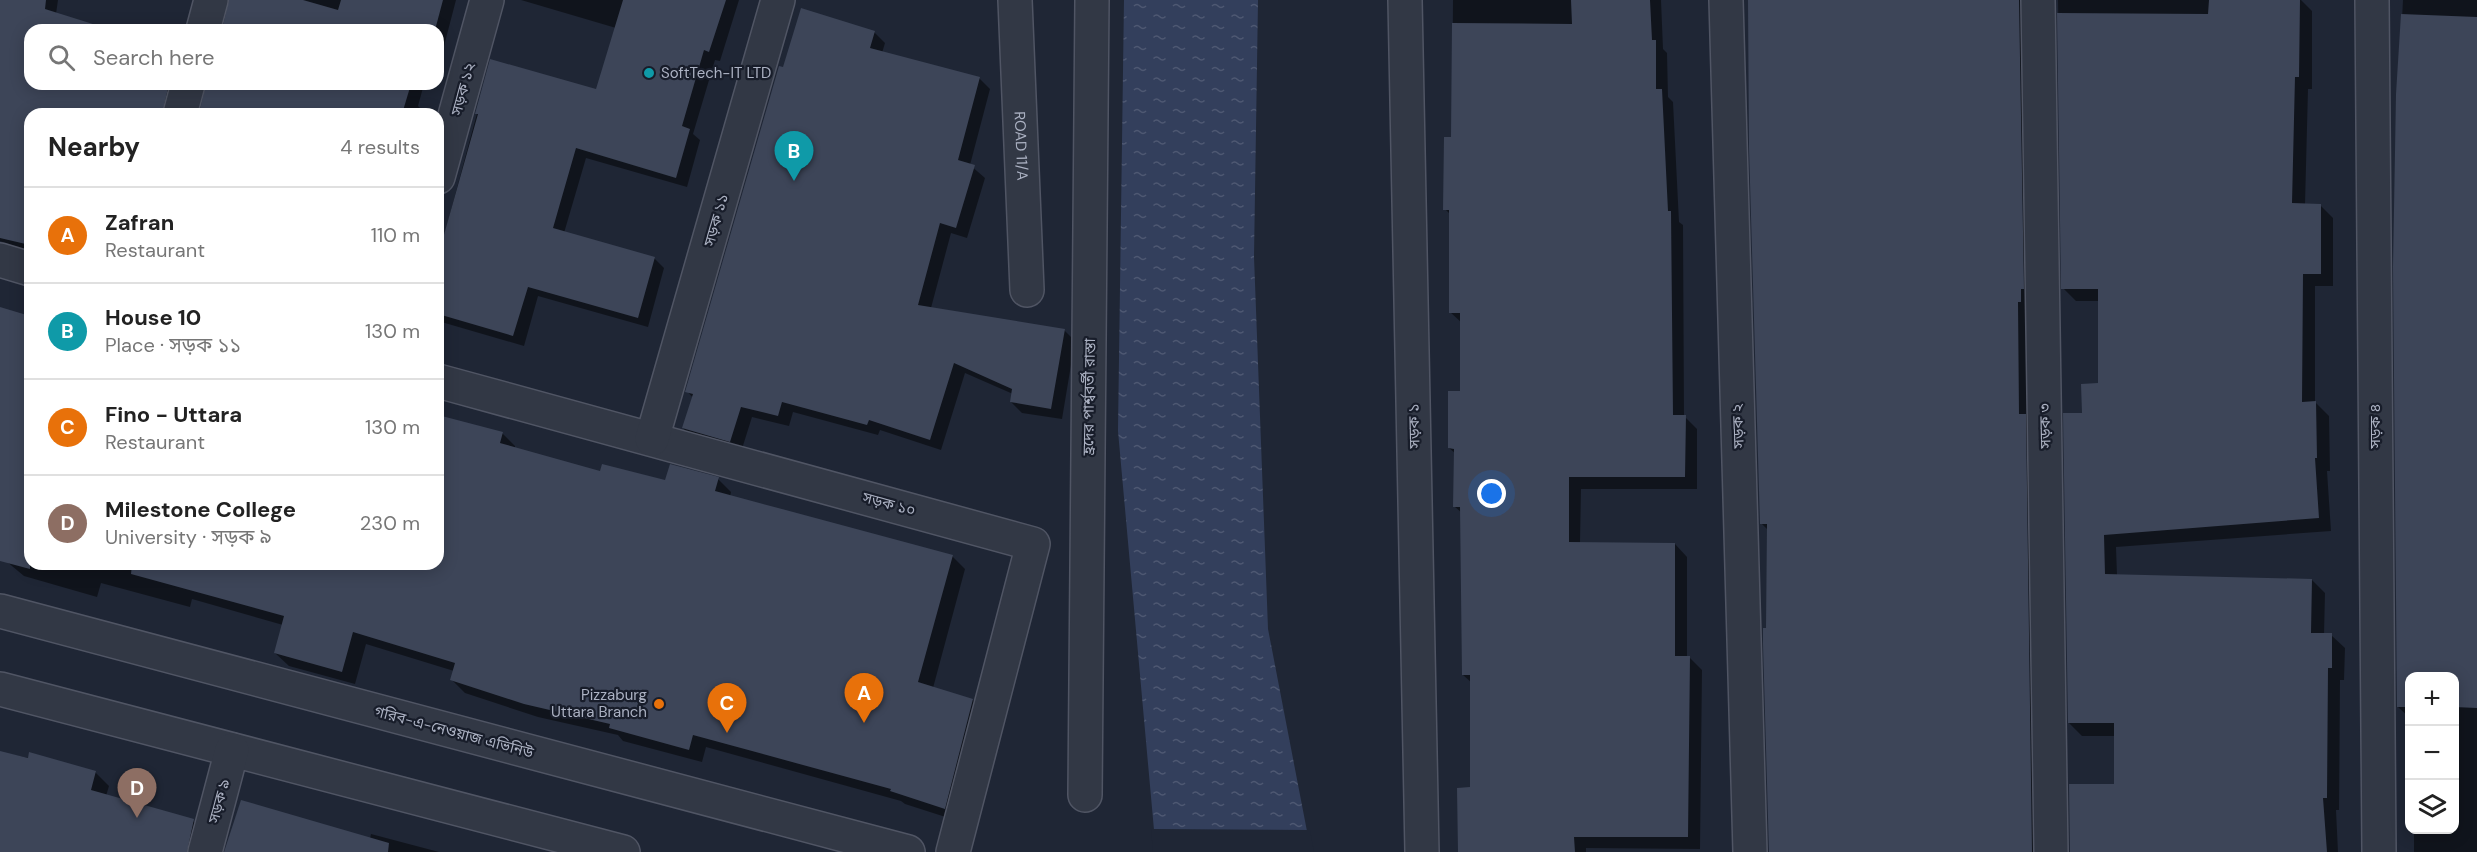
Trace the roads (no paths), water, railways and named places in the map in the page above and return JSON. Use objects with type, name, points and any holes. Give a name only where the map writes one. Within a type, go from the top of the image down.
[{"type":"street","points":[[205,24],[211,0]]},
{"type":"street","name":"সড়ক ১২","points":[[444,155],[487,0]]},
{"type":"street","name":"সড়ক ১১","points":[[652,440],[778,0]]},
{"type":"street","name":"ROAD 11/A","points":[[1015,0],[1027,290]]},
{"type":"street","name":"হ্রদের পার্শ্ববর্তী রাস্তা","points":[[1085,795],[1092,0]]},
{"type":"street","name":"সড়ক ১","points":[[1405,0],[1422,852]]},
{"type":"street","name":"সড়ক ২","points":[[1726,0],[1750,852]]},
{"type":"street","name":"সড়ক ৩","points":[[2038,0],[2051,852]]},
{"type":"street","name":"সড়ক ৪","points":[[2372,0],[2379,852]]},
{"type":"street","points":[[182,108],[186,90]]},
{"type":"street","points":[[0,260],[24,267]]},
{"type":"street","name":"সড়ক ১০","points":[[444,383],[1033,544],[953,852]]},
{"type":"street","name":"গরিব-এ-নেওয়াজ এভিনিউ","points":[[0,612],[908,852]]},
{"type":"street","points":[[0,689],[232,750],[556,843],[623,852]]},
{"type":"street","name":"সড়ক ৯","points":[[205,852],[232,750]]},
{"type":"water","points":[[1124,0],[1258,0],[1254,257],[1268,629],[1311,852],[1156,852],[1118,431]]},
{"type":"place","name":"SoftTech-IT LTD","points":[[649,73]]},
{"type":"place","name":"House 10","points":[[794,181]]},
{"type":"place","name":"Pizzaburg Uttara Branch","points":[[659,704]]},
{"type":"place","name":"Zafran","points":[[864,723]]},
{"type":"place","name":"Fino - Uttara","points":[[727,733]]},
{"type":"place","name":"Milestone College","points":[[137,818]]}]
